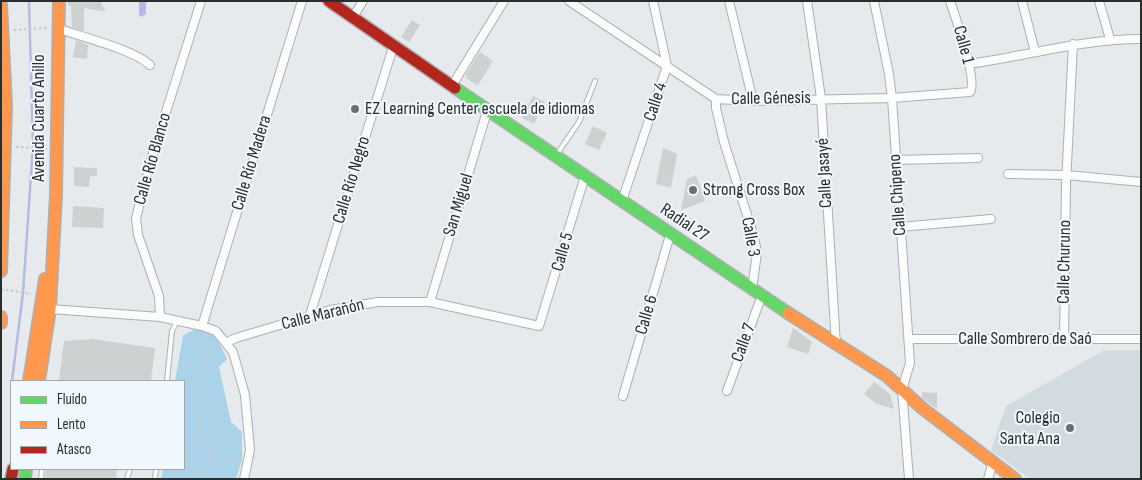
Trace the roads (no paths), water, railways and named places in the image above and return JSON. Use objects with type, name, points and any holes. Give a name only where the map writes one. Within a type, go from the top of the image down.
[{"type":"main road","name":"Avenida Cuarto Anillo","points":[[39,380],[50,309],[54,234],[57,150],[52,28],[58,1]]},
{"type":"main road","name":"Radial 27","points":[[329,1],[488,108],[670,235],[836,345],[888,376],[902,390],[1015,479]]},
{"type":"main road","name":"Avenida Cuarto Anillo","points":[[1,5],[6,61],[7,146],[1,271]]},
{"type":"main road","name":"Avenida Cuarto Anillo","points":[[29,380],[42,295],[54,234]]},
{"type":"street","name":"Calle Río Blanco","points":[[160,317],[160,296],[138,235],[136,218],[153,153],[200,1]]},
{"type":"street","name":"Calle Río Madera","points":[[202,326],[302,1]]},
{"type":"street","points":[[353,17],[363,1]]},
{"type":"street","points":[[452,84],[504,1]]},
{"type":"street","name":"Calle Génesis","points":[[569,1],[716,99],[753,101],[821,98],[892,98],[970,92],[972,90]]},
{"type":"street","name":"Calle 4","points":[[622,201],[667,66],[653,1]]},
{"type":"street","points":[[729,1],[753,101]]},
{"type":"street","name":"Calle Jasayé","points":[[807,1],[821,98],[836,345]]},
{"type":"street","name":"Calle Chipeno","points":[[874,1],[890,74],[892,98],[910,363],[902,390]]},
{"type":"street","name":"Calle 1","points":[[950,1],[969,64],[972,90]]},
{"type":"street","points":[[1022,1],[1035,52]]},
{"type":"street","points":[[1099,1],[1110,39]]},
{"type":"street","points":[[52,28],[124,50],[142,58],[150,65]]},
{"type":"street","points":[[969,64],[1073,44],[1110,39],[1141,39]]},
{"type":"street","name":"Calle Río Negro","points":[[310,316],[394,44]]},
{"type":"street","name":"Calle Churuno","points":[[1064,340],[1066,180],[1073,44]]},
{"type":"street","name":"Calle 3","points":[[716,99],[716,108],[724,142],[754,237],[757,253],[757,292]]},
{"type":"street","name":"San Miguel","points":[[430,302],[488,108]]},
{"type":"street","points":[[895,160],[978,158]]},
{"type":"street","points":[[1008,174],[1066,180],[1141,182]]},
{"type":"street","name":"Calle 5","points":[[539,326],[585,176]]},
{"type":"street","points":[[900,228],[991,219]]},
{"type":"street","name":"Calle 6","points":[[623,396],[670,235]]},
{"type":"street","name":"Calle 7","points":[[727,391],[757,292]]},
{"type":"street","name":"Calle Marañón","points":[[227,342],[310,316],[353,305],[430,302],[539,326]]},
{"type":"street","points":[[50,309],[160,317],[202,326],[216,332],[227,342],[239,367],[245,395],[250,436],[249,460],[244,479]]},
{"type":"street","name":"Calle Sombrero de Saó","points":[[909,339],[1141,339]]},
{"type":"street","points":[[902,390],[910,479]]},
{"type":"street","points":[[988,479],[992,462]]},
{"type":"lane","points":[[556,156],[579,122],[595,81]]},
{"type":"lane","points":[[167,380],[172,331],[177,321]]},
{"type":"waterway","points":[[12,380],[23,293],[33,145],[29,1]]},
{"type":"place","name":"EZ Learning Center escuela de idiomas","points":[[355,109]]},
{"type":"place","name":"Strong Cross Box","points":[[693,190]]},
{"type":"place","name":"Colegio Santa Ana","points":[[1070,428]]}]
